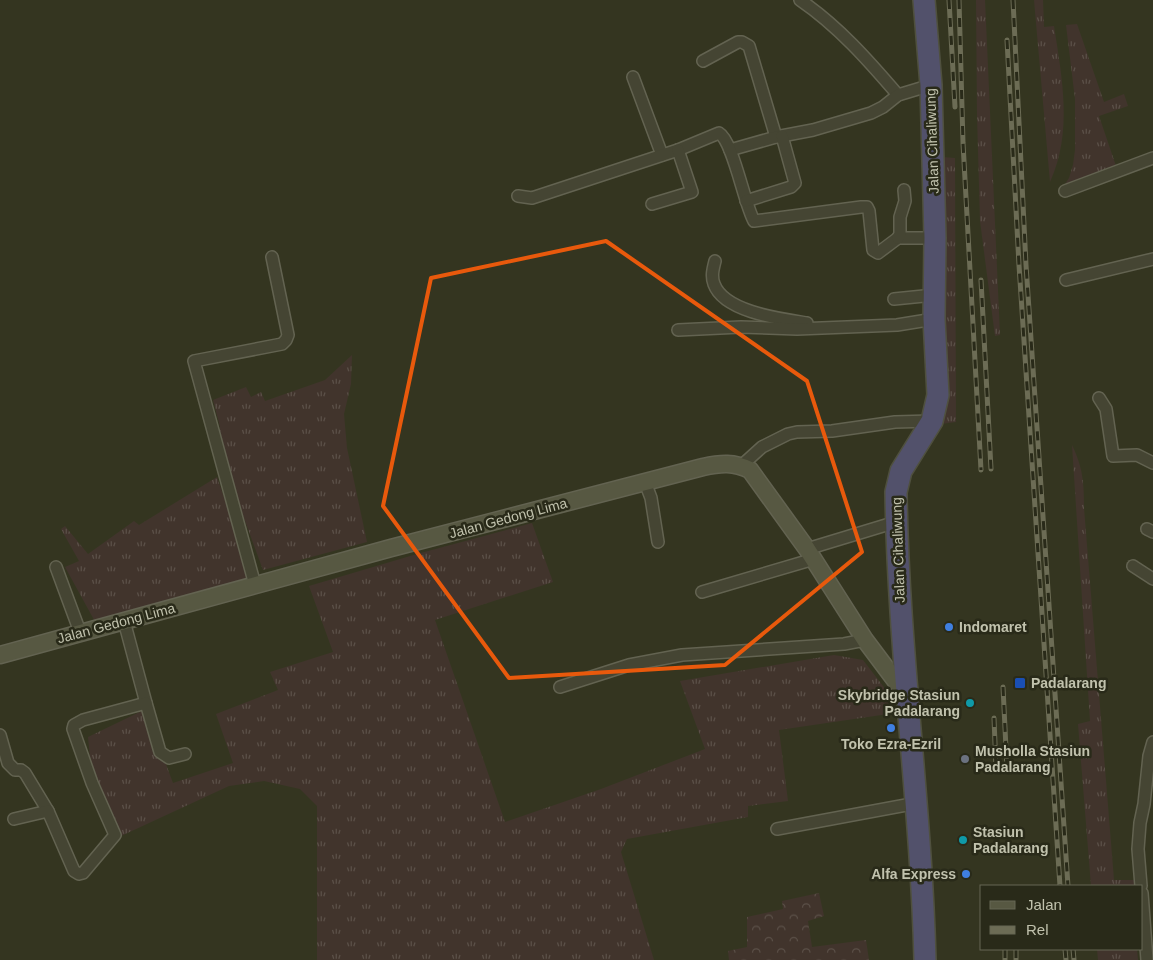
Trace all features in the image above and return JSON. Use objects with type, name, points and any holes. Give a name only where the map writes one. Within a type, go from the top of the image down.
[{"type":"highway","name":"Jalan Cihaliwung","points":[[924,0],[931,85],[935,238],[934,319],[938,395],[932,421],[901,471],[896,492],[896,522],[907,696],[917,803],[925,960]]},
{"type":"street","points":[[800,0],[836,28],[868,60],[898,95]]},
{"type":"street","points":[[703,61],[738,42],[750,46],[795,183],[792,187],[746,201]]},
{"type":"street","points":[[633,77],[662,155]]},
{"type":"street","points":[[730,150],[779,136],[814,130],[871,113],[883,107],[898,95],[931,85]]},
{"type":"street","points":[[518,196],[532,198],[678,150],[718,133],[723,135],[730,150],[754,221],[845,208],[867,207],[870,214],[874,251],[878,253],[898,238],[900,234],[900,217],[905,200],[904,190]]},
{"type":"street","points":[[652,204],[692,192],[678,150]]},
{"type":"street","points":[[1065,191],[1153,158]]},
{"type":"street","points":[[898,238],[935,238]]},
{"type":"street","points":[[255,585],[194,361],[282,344],[286,340],[288,335],[272,256]]},
{"type":"street","points":[[1066,280],[1153,259]]},
{"type":"street","points":[[715,261],[712,276],[714,285],[727,301],[770,316],[825,328]]},
{"type":"street","points":[[894,299],[934,295]]},
{"type":"street","points":[[678,330],[741,327],[797,329],[897,325],[934,319]]},
{"type":"street","points":[[1099,398],[1106,409],[1113,456],[1137,455],[1153,463]]},
{"type":"street","points":[[907,696],[865,640],[810,554],[750,470],[741,466],[762,447],[788,434],[832,431],[896,422],[932,421]]},
{"type":"street","name":"Jalan Gedong Lima","points":[[0,655],[255,585],[645,482],[718,464],[730,463],[741,466]]},
{"type":"street","points":[[645,482],[651,498],[658,542]]},
{"type":"street","points":[[702,592],[896,522]]},
{"type":"street","points":[[1133,566],[1153,579]]},
{"type":"street","points":[[56,567],[80,632]]},
{"type":"street","points":[[124,621],[160,752],[169,758],[185,754]]},
{"type":"street","points":[[560,687],[629,665],[682,655],[844,644],[865,640]]},
{"type":"street","points":[[0,735],[9,766],[15,770],[21,770],[25,774],[48,811],[74,871],[83,874],[115,835],[92,783],[73,727],[79,721],[146,703]]},
{"type":"street","points":[[1141,885],[1138,849],[1140,823],[1149,756],[1153,742]]},
{"type":"street","points":[[777,828],[917,803]]},
{"type":"street","points":[[14,819],[48,811]]},
{"type":"street","points":[[1143,910],[1146,960]]},
{"type":"highlighted area","points":[[606,241],[807,381],[862,552],[725,665],[509,678],[383,506],[431,278]]},
{"type":"green space","points":[[976,0],[985,0],[1000,335],[995,336],[980,221]]},
{"type":"green space","points":[[1034,0],[1043,0],[1044,27],[1054,26],[1064,105],[1061,144],[1050,182]]},
{"type":"green space","points":[[1077,24],[1104,102],[1124,94],[1128,106],[1099,116],[1116,166],[1061,190],[1069,178],[1075,150],[1075,99],[1066,25]]},
{"type":"green space","points":[[942,157],[955,158],[956,422],[941,424]]},
{"type":"green space","points":[[352,355],[351,384],[344,414],[347,448],[367,542],[263,570],[219,450],[220,427],[213,400],[246,387],[251,397],[261,392],[265,401],[325,380]]},
{"type":"green space","points":[[1072,445],[1079,461],[1083,483],[1114,880],[1135,880],[1135,885],[1091,885],[1078,724],[1090,721]]},
{"type":"green space","points":[[217,477],[246,561],[246,582],[98,627],[65,567],[79,561],[61,529],[65,526],[88,554],[134,521],[139,525]]},
{"type":"green space","points":[[532,523],[553,582],[435,620],[505,822],[601,789],[705,749],[680,681],[834,655],[863,660],[893,699],[895,713],[779,730],[788,801],[748,806],[748,817],[627,839],[621,852],[654,960],[317,960],[317,806],[300,789],[264,781],[229,786],[121,836],[91,768],[88,737],[148,708],[152,727],[173,783],[233,763],[216,714],[278,690],[270,672],[333,652],[309,586]]},
{"type":"green space","points":[[819,893],[824,916],[808,921],[812,947],[866,940],[869,960],[729,960],[728,951],[747,947],[747,917],[783,909],[782,901]]},
{"type":"green space","points":[[1097,950],[1137,950],[1138,960],[1098,960]]},
{"type":"railway","points":[[949,0],[955,107]]},
{"type":"railway","points":[[959,0],[963,143],[981,470]]},
{"type":"railway","points":[[1013,0],[1026,265],[1068,885]]},
{"type":"railway","points":[[1007,40],[1019,265],[1060,885]]},
{"type":"railway","points":[[981,280],[991,469]]},
{"type":"railway","points":[[1003,687],[1007,769]]},
{"type":"railway","points":[[994,718],[996,769]]},
{"type":"railway","points":[[1005,950],[1005,960]]},
{"type":"railway","points":[[1016,950],[1016,960]]},
{"type":"railway","points":[[1065,950],[1066,960]]},
{"type":"railway","points":[[1073,950],[1074,960]]},
{"type":"place","name":"Indomaret","points":[[949,627]]},
{"type":"place","name":"Padalarang","points":[[1020,683]]},
{"type":"place","name":"Skybridge Stasiun Padalarang","points":[[970,703]]},
{"type":"place","name":"Toko Ezra-Ezril","points":[[891,728]]},
{"type":"place","name":"Musholla Stasiun Padalarang","points":[[965,759]]},
{"type":"place","name":"Stasiun Padalarang","points":[[963,840]]},
{"type":"place","name":"Alfa Express","points":[[966,874]]}]
